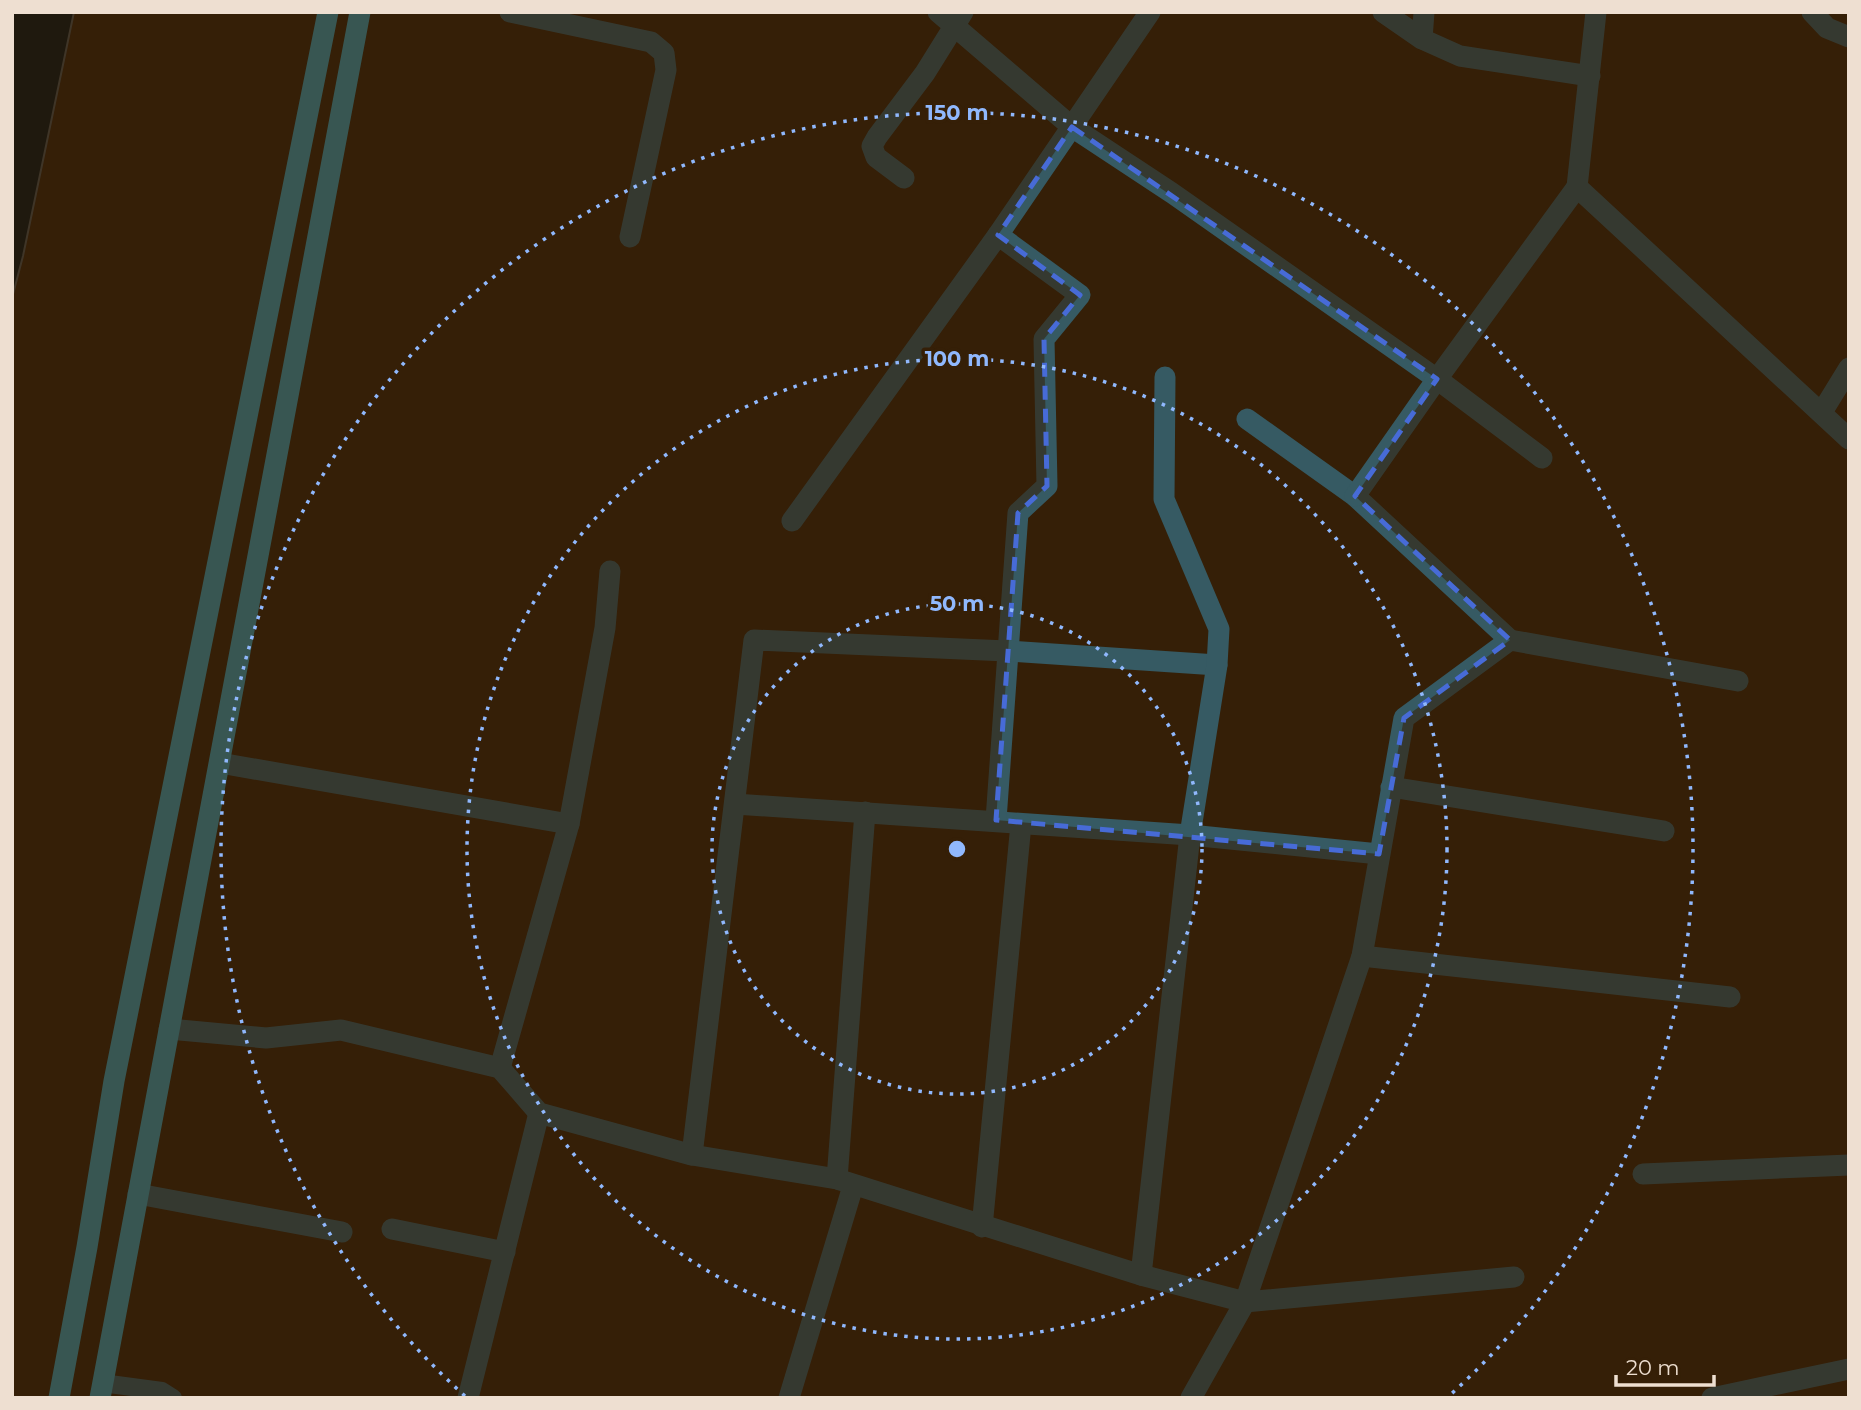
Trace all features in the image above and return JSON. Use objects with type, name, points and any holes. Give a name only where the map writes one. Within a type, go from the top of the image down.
[{"type":"highway","points":[[59,1398],[114,1081],[328,12]]},
{"type":"highway","points":[[101,1390],[360,12]]},
{"type":"street","points":[[510,12],[651,42],[664,53],[666,70],[630,237]]},
{"type":"street","points":[[938,12],[959,19],[1072,127],[1172,193],[1437,379],[1542,458]]},
{"type":"street","points":[[792,521],[998,235],[1150,12]]},
{"type":"street","points":[[1383,12],[1422,39],[1460,56],[1590,76]]},
{"type":"street","points":[[1422,39],[1424,12]]},
{"type":"street","points":[[1355,496],[1577,187],[1596,12]]},
{"type":"street","points":[[1812,12],[1827,28],[1849,37]]},
{"type":"street","points":[[904,178],[876,157],[872,146],[925,73],[959,19]]},
{"type":"street","points":[[1577,187],[1849,439]]},
{"type":"street","points":[[996,820],[1018,513],[1047,486],[1044,339],[1080,295],[998,235]]},
{"type":"street","points":[[1822,412],[1849,368]]},
{"type":"street","points":[[1141,1275],[1191,835],[1217,665],[1219,629],[1164,499],[1165,377]]},
{"type":"street","points":[[1247,419],[1355,496],[1510,640],[1738,681]]},
{"type":"street","points":[[500,1068],[569,824],[605,628],[610,571]]},
{"type":"street","points":[[692,1155],[754,640],[1007,651],[1217,665]]},
{"type":"street","points":[[1191,1398],[1245,1302],[1362,956],[1404,718],[1510,640]]},
{"type":"street","points":[[220,763],[569,824]]},
{"type":"street","points":[[1391,787],[1664,831]]},
{"type":"street","points":[[735,804],[1191,835],[1379,854]]},
{"type":"street","points":[[789,1398],[845,1182],[865,812]]},
{"type":"street","points":[[982,1227],[1021,824]]},
{"type":"street","points":[[1362,956],[1730,997]]},
{"type":"street","points":[[169,1029],[267,1038],[341,1030],[500,1068],[539,1113],[692,1155],[845,1182],[1141,1275],[1245,1302],[1514,1277]]},
{"type":"street","points":[[468,1398],[539,1113]]},
{"type":"street","points":[[1643,1174],[1849,1165]]},
{"type":"street","points":[[138,1194],[342,1232]]},
{"type":"street","points":[[392,1229],[505,1252]]},
{"type":"street","points":[[1712,1398],[1849,1369]]},
{"type":"lane","points":[[101,1390],[162,1391],[173,1398]]},
{"type":"highlighted area","points":[[1072,127],[1437,379],[1355,496],[1510,640],[1404,718],[1379,854],[996,820],[1018,513],[1047,486],[1044,339],[1080,295],[998,235]]},
{"type":"shaded area","points":[[12,12],[74,12],[12,298]]}]
